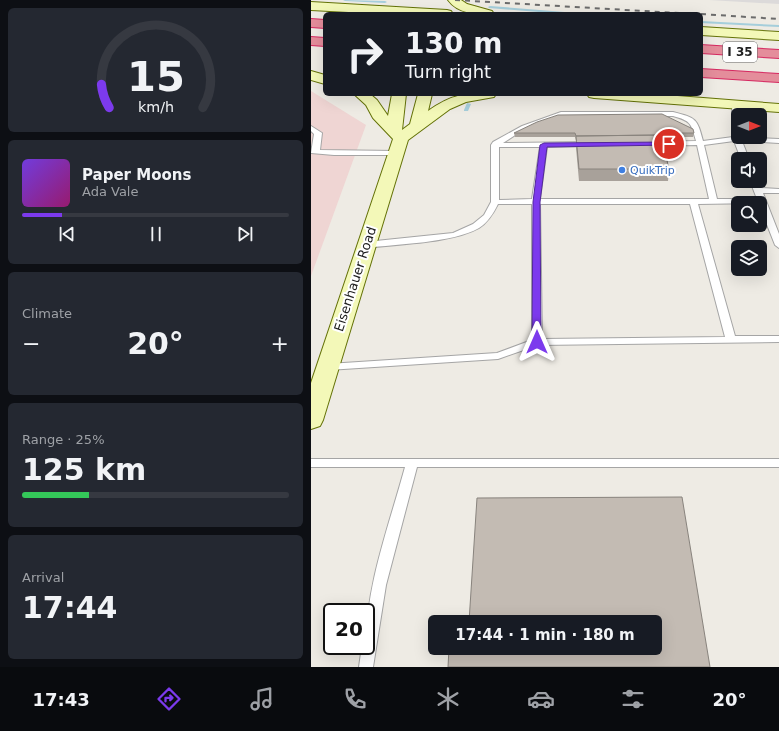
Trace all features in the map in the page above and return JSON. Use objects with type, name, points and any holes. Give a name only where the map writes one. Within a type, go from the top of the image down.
[{"type":"highway","points":[[311,23],[323,24]]},
{"type":"highway","points":[[311,41],[323,42]]},
{"type":"highway","name":"I 35","points":[[703,49],[779,54]]},
{"type":"highway","name":"I 35","points":[[703,66],[779,71]]},
{"type":"highway","points":[[703,73],[779,78]]},
{"type":"main road","points":[[357,9],[390,7],[407,4],[418,0]]},
{"type":"main road","points":[[425,12],[429,0]]},
{"type":"main road","points":[[446,12],[449,0]]},
{"type":"main road","points":[[454,0],[463,7],[481,12]]},
{"type":"main road","points":[[311,6],[408,12]]},
{"type":"main road","points":[[357,9],[370,12]]},
{"type":"main road","points":[[703,31],[779,36]]},
{"type":"main road","points":[[311,74],[323,71]]},
{"type":"main road","points":[[311,74],[323,75]]},
{"type":"main road","points":[[311,74],[323,79]]},
{"type":"main road","points":[[363,96],[372,103],[378,115],[397,140],[445,106],[462,98],[476,96]]},
{"type":"main road","name":"Eisenhauer Road","points":[[311,420],[397,140],[399,96]]},
{"type":"main road","points":[[417,126],[424,96]]},
{"type":"main road","points":[[622,96],[779,108]]},
{"type":"lane","points":[[735,104],[735,108]]},
{"type":"lane","points":[[495,144],[524,127],[561,114],[673,114],[688,118],[695,124],[714,201]]},
{"type":"lane","points":[[311,128],[318,134],[313,151],[333,153],[397,140]]},
{"type":"lane","points":[[637,144],[700,143],[731,140]]},
{"type":"lane","points":[[767,140],[779,141]]},
{"type":"lane","points":[[495,144],[598,144]]},
{"type":"lane","points":[[366,245],[455,235],[476,226],[488,216],[495,202],[495,144]]},
{"type":"lane","points":[[537,342],[536,202],[544,145]]},
{"type":"lane","points":[[759,196],[757,190],[779,191]]},
{"type":"lane","points":[[693,201],[731,340]]},
{"type":"lane","points":[[495,202],[731,201]]},
{"type":"lane","points":[[767,213],[777,232],[779,245]]},
{"type":"lane","points":[[328,367],[498,356],[537,342],[779,339]]},
{"type":"lane","points":[[365,667],[379,585],[412,463]]},
{"type":"lane","points":[[311,464],[779,463]]},
{"type":"shaded area","points":[[709,0],[779,0],[779,4]]},
{"type":"shaded area","points":[[311,91],[366,125],[311,276]]},
{"type":"building","name":"QuikTrip","points":[[662,114],[693,129],[694,133],[576,136],[575,133],[514,133],[537,122],[558,115]]},
{"type":"building","points":[[661,135],[669,169],[579,169],[576,136]]},
{"type":"building","points":[[682,497],[710,667],[448,667],[449,655],[662,655],[662,615],[469,615],[477,498]]},
{"type":"waterway","points":[[345,0],[385,2]]},
{"type":"waterway","points":[[490,7],[552,12]]},
{"type":"waterway","points":[[703,22],[779,26]]},
{"type":"waterway","points":[[466,110],[469,104]]},
{"type":"railway","points":[[455,0],[661,12]]},
{"type":"railway","points":[[703,14],[779,19]]},
{"type":"place","name":"QuikTrip","points":[[622,170]]},
{"type":"route","points":[[537,342],[536,202],[544,145],[669,144]]}]
